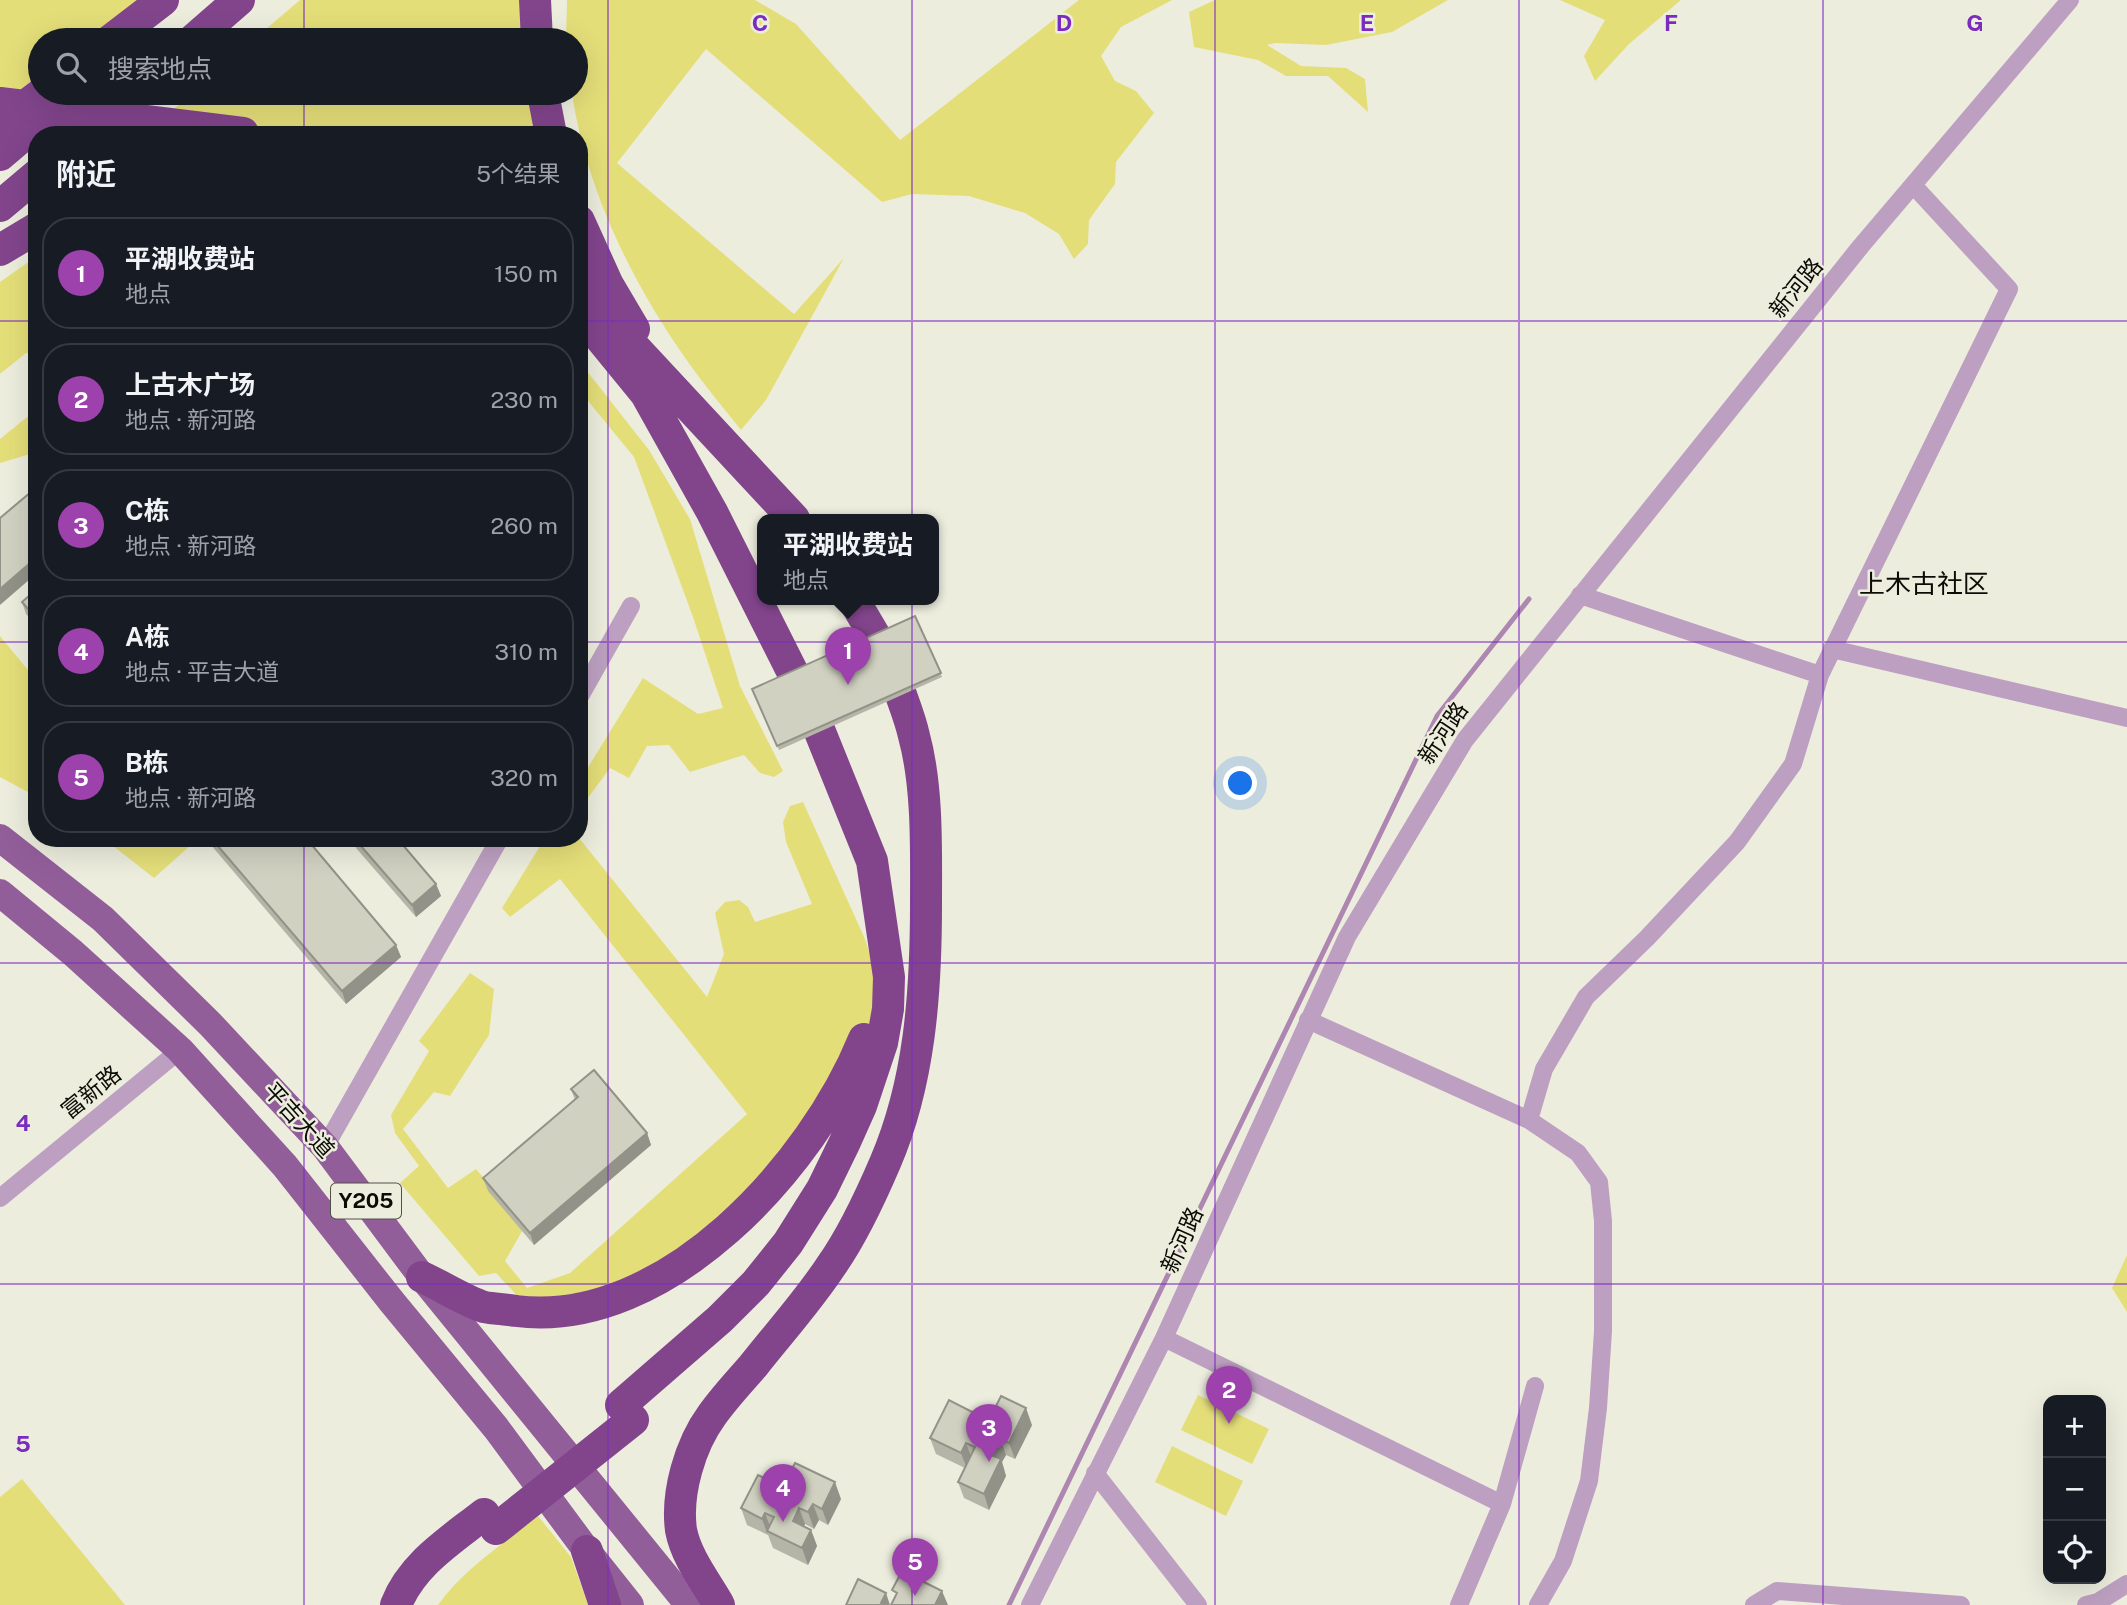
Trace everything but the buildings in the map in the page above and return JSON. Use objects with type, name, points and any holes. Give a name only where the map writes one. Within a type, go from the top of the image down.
[{"type":"highway","points":[[127,28],[163,0]]},
{"type":"highway","points":[[148,28],[181,0]]},
{"type":"highway","points":[[206,28],[239,0]]},
{"type":"highway","points":[[535,0],[536,28]]},
{"type":"highway","points":[[0,103],[184,126]]},
{"type":"highway","points":[[0,123],[28,103]]},
{"type":"highway","points":[[34,126],[59,105]]},
{"type":"highway","points":[[94,126],[118,105]]},
{"type":"highway","points":[[545,105],[549,126]]},
{"type":"highway","points":[[0,123],[30,126]]},
{"type":"highway","points":[[0,155],[28,131]]},
{"type":"highway","points":[[0,206],[28,183]]},
{"type":"highway","points":[[0,250],[28,233]]},
{"type":"highway","points":[[588,241],[608,285],[653,358],[753,477]]},
{"type":"highway","points":[[588,298],[789,514]]},
{"type":"highway","points":[[588,324],[646,394],[712,512],[757,601]]},
{"type":"highway","points":[[588,352],[638,404],[712,512]]},
{"type":"highway","points":[[759,605],[794,675]]},
{"type":"highway","points":[[857,605],[876,638]]},
{"type":"highway","points":[[719,1605],[688,1552],[681,1530],[685,1474],[710,1416],[832,1266],[865,1206],[886,1161],[903,1111],[921,1022],[926,940],[926,839],[915,738],[901,695]]},
{"type":"highway","points":[[627,1412],[756,1283],[788,1243],[822,1189],[844,1144],[861,1106],[881,1043],[888,1009],[889,977],[873,861],[820,732]]},
{"type":"highway","points":[[397,1605],[413,1575],[434,1554],[490,1521],[627,1412],[733,1334],[771,1296],[804,1254],[839,1199],[880,1113],[901,1047],[908,1011],[926,839]]},
{"type":"highway","points":[[422,1277],[485,1307],[532,1313],[579,1310],[619,1298],[660,1277],[729,1229],[797,1155],[828,1112],[852,1069],[869,1026],[878,983],[880,951],[873,861]]},
{"type":"highway","points":[[420,1605],[434,1581],[490,1521]]},
{"type":"highway","points":[[587,1551],[606,1605]]},
{"type":"main road","name":"平吉大道","points":[[0,838],[103,919],[210,1024],[326,1147],[422,1277],[689,1605]]},
{"type":"main road","name":"平吉大道","points":[[0,893],[74,953],[180,1050],[285,1166],[392,1302],[496,1427],[630,1605]]},
{"type":"street","name":"新河路","points":[[1030,1605],[1164,1338],[1347,937],[1465,740],[1852,257],[2070,0]]},
{"type":"street","points":[[1529,1121],[1544,1069],[1586,997],[1647,938],[1738,842],[1793,764],[1820,675],[2009,289],[1913,185]]},
{"type":"street","points":[[1580,596],[1820,675]]},
{"type":"street","points":[[588,682],[631,606]]},
{"type":"street","points":[[1832,649],[2127,718]]},
{"type":"street","points":[[326,1147],[495,847]]},
{"type":"street","points":[[1308,1020],[1529,1121],[1578,1153],[1599,1182],[1603,1221],[1603,1331],[1598,1408],[1589,1481],[1563,1561],[1538,1605]]},
{"type":"street","name":"富新路","points":[[0,1198],[180,1050]]},
{"type":"street","points":[[1164,1338],[1502,1504]]},
{"type":"street","points":[[1459,1605],[1502,1504],[1535,1387]]},
{"type":"street","points":[[1095,1473],[1198,1605]]},
{"type":"street","points":[[2086,1605],[2098,1602],[2127,1584]]},
{"type":"street","points":[[1754,1605],[1777,1591],[1961,1605]]},
{"type":"shaded area","points":[[0,0],[138,0],[101,28],[28,28],[28,83],[7,100],[0,99]]},
{"type":"shaded area","points":[[300,0],[529,0],[530,28],[267,28]]},
{"type":"shaded area","points":[[567,0],[755,0],[796,24],[900,140],[1079,0],[1172,0],[1121,27],[1101,56],[1115,81],[1136,91],[1154,113],[1116,162],[1115,184],[1089,220],[1088,244],[1074,259],[1059,234],[1025,213],[969,196],[912,194],[882,202],[706,49],[617,163],[794,314],[844,258],[766,400],[741,430],[707,388],[668,332],[614,234],[588,164],[588,126],[578,126],[574,105],[588,105],[588,28],[566,28]]},
{"type":"shaded area","points":[[1215,0],[1448,0],[1392,32],[1326,45],[1267,45],[1301,66],[1346,68],[1365,79],[1368,112],[1328,76],[1286,76],[1258,60],[1194,47],[1189,12]]},
{"type":"shaded area","points":[[1560,0],[1681,0],[1629,44],[1595,81],[1584,56],[1605,20]]},
{"type":"shaded area","points":[[179,105],[541,105],[545,126],[219,126],[162,119]]},
{"type":"shaded area","points":[[28,262],[28,353],[0,374],[0,282]]},
{"type":"shaded area","points":[[588,372],[649,450],[690,519],[740,686],[783,771],[774,777],[760,773],[744,755],[690,772],[669,745],[647,746],[629,778],[610,768],[588,798],[588,767],[643,678],[698,714],[723,708],[693,617],[634,457],[588,401]]},
{"type":"shaded area","points":[[28,416],[28,455],[0,463],[0,439]]},
{"type":"shaded area","points":[[0,636],[28,670],[28,792],[0,777]]},
{"type":"shaded area","points":[[803,802],[865,939],[876,973],[875,1009],[847,1093],[648,1290],[525,1304],[496,1273],[479,1276],[400,1183],[419,1166],[395,1133],[391,1115],[429,1051],[419,1041],[470,973],[494,989],[489,1035],[450,1096],[434,1092],[403,1129],[448,1188],[476,1169],[525,1226],[505,1261],[527,1288],[570,1273],[747,1114],[560,879],[510,917],[502,908],[539,847],[586,847],[707,997],[724,954],[715,913],[725,902],[739,900],[748,907],[755,922],[812,904],[786,842],[783,822],[790,806]]},
{"type":"shaded area","points":[[114,847],[189,847],[154,878]]},
{"type":"shaded area","points":[[2127,1255],[2127,1312],[2112,1288]]},
{"type":"shaded area","points":[[1198,1395],[1269,1429],[1252,1464],[1181,1430]]},
{"type":"shaded area","points":[[1172,1446],[1243,1481],[1226,1516],[1155,1482]]},
{"type":"shaded area","points":[[22,1479],[125,1605],[0,1605],[0,1497]]},
{"type":"shaded area","points":[[538,1516],[571,1557],[588,1605],[438,1605],[472,1568]]},
{"type":"waterway","points":[[1009,1605],[1437,716],[1529,599]]},
{"type":"place","name":"平湖收费站","points":[[848,685]]},
{"type":"place","name":"上古木广场","points":[[1229,1424]]},
{"type":"place","name":"C栋","points":[[989,1462]]},
{"type":"place","name":"A栋","points":[[783,1522]]},
{"type":"place","name":"B栋","points":[[915,1596]]},
{"type":"district","name":"上木古社区","points":[[1924,584]]}]
